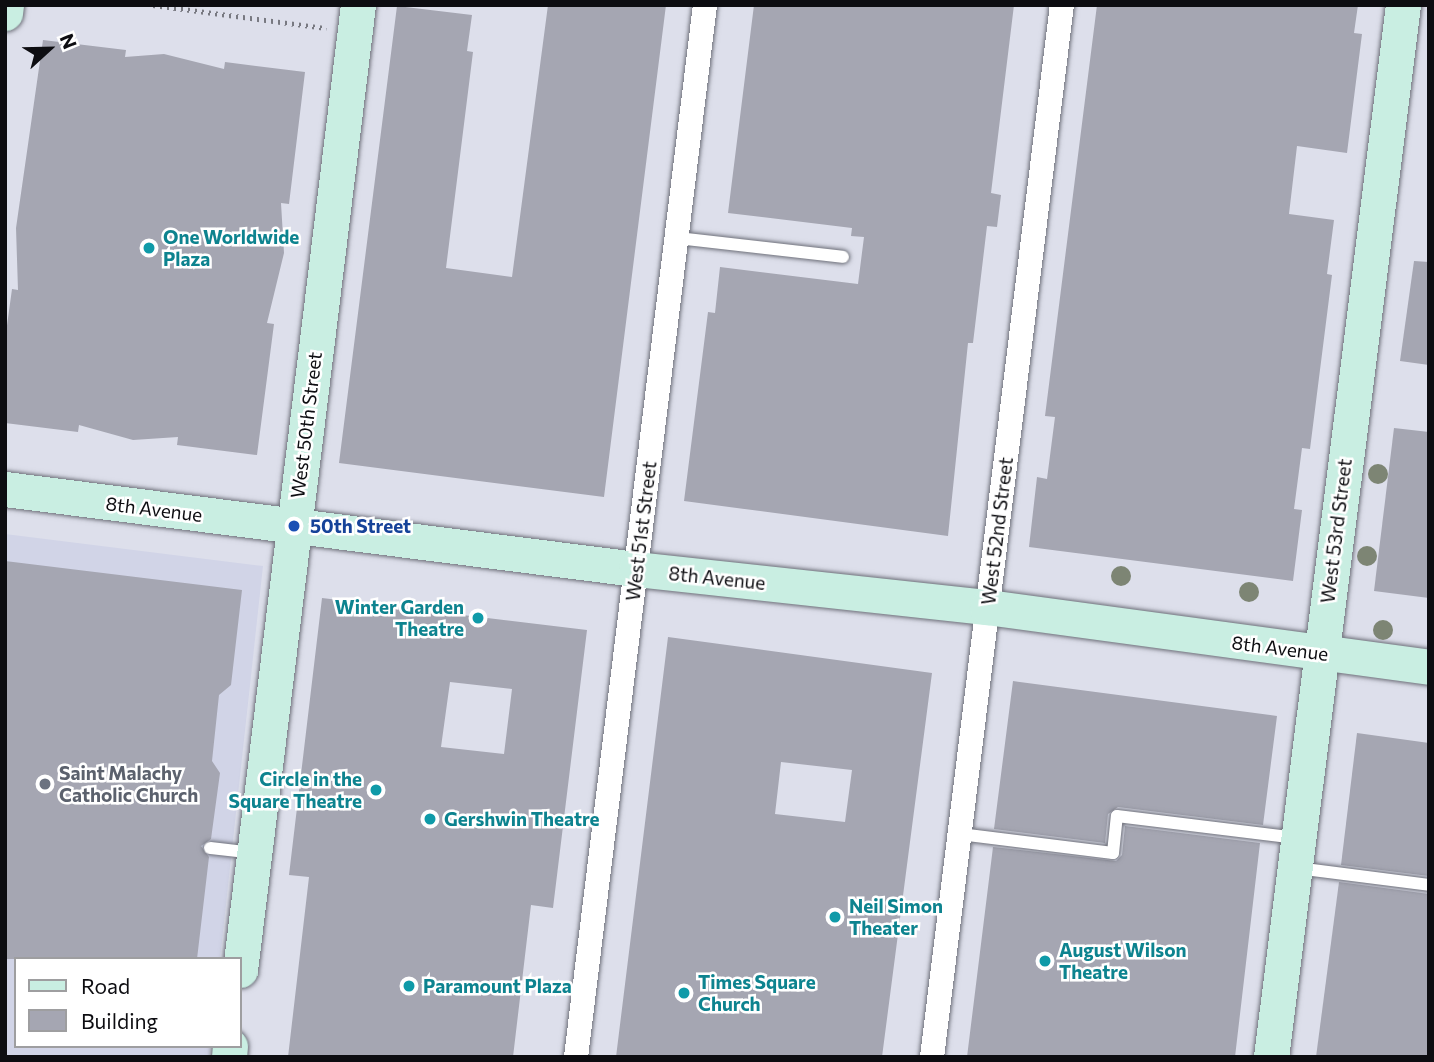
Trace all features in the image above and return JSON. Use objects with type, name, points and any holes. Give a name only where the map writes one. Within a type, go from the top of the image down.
[{"type":"main road","points":[[5,13],[6,5]]},
{"type":"main road","name":"West 53rd Street","points":[[1271,1057],[1403,5]]},
{"type":"main road","name":"West 50th Street","points":[[242,957],[356,18]]},
{"type":"main road","name":"8th Avenue","points":[[5,489],[636,569],[987,607],[1429,667]]},
{"type":"street","name":"West 51st Street","points":[[576,1057],[705,5]]},
{"type":"street","name":"West 52nd Street","points":[[932,1057],[1062,5]]},
{"type":"lane","points":[[677,238],[843,257]]},
{"type":"lane","points":[[960,834],[1113,853],[1117,816],[1296,853],[1429,885]]},
{"type":"lane","points":[[210,848],[254,853]]},
{"type":"path","points":[[153,5],[356,18]]},
{"type":"shaded area","points":[[5,534],[263,566],[220,957],[14,957],[14,1048],[210,1048],[209,1057],[5,1057]]},
{"type":"building","points":[[548,5],[666,5],[604,497],[339,463],[397,6],[472,15],[467,51],[473,52],[446,268],[512,277]]},
{"type":"building","points":[[754,5],[1014,5],[991,193],[1001,195],[997,227],[987,226],[973,343],[968,343],[948,536],[684,501],[708,312],[715,313],[720,267],[858,284],[864,237],[851,236],[852,228],[728,213]]},
{"type":"building","points":[[1097,5],[1358,5],[1354,33],[1362,34],[1347,153],[1297,146],[1289,214],[1334,220],[1327,274],[1332,275],[1310,449],[1302,448],[1294,509],[1302,510],[1293,581],[1029,547],[1037,477],[1047,479],[1055,417],[1045,416]]},
{"type":"building","name":"One Worldwide Plaza","points":[[43,40],[126,50],[125,57],[164,54],[224,69],[225,62],[305,72],[289,204],[281,203],[284,253],[267,323],[274,324],[257,455],[177,445],[178,437],[133,440],[79,425],[78,432],[5,423],[5,340],[12,289],[18,290],[16,228]]},
{"type":"building","points":[[1414,261],[1429,262],[1429,365],[1400,361]]},
{"type":"building","points":[[1394,428],[1429,432],[1429,598],[1374,591]]},
{"type":"building","points":[[5,561],[242,590],[231,685],[219,695],[212,761],[220,773],[211,839],[201,846],[209,857],[197,957],[5,959]]},
{"type":"building","points":[[322,598],[587,630],[553,908],[531,905],[513,1057],[288,1057],[309,877],[289,875]],"holes":[[[450,682],[512,689],[504,754],[441,747]]]},
{"type":"building","points":[[668,637],[932,673],[882,1057],[616,1057]],"holes":[[[781,762],[852,770],[845,822],[775,814]]]},
{"type":"building","points":[[1013,681],[1277,716],[1263,825],[1118,807],[1108,814],[1105,843],[994,829]]},
{"type":"building","points":[[1357,733],[1429,743],[1429,876],[1341,865]]},
{"type":"building","points":[[1125,826],[1260,843],[1235,1057],[967,1057],[993,847],[1116,861],[1122,855]]},
{"type":"building","points":[[1339,882],[1429,894],[1429,1057],[1316,1057]]},
{"type":"place","name":"One Worldwide Plaza","points":[[149,248]]},
{"type":"place","name":"50th Street","points":[[294,526]]},
{"type":"place","name":"Winter Garden Theatre","points":[[478,618]]},
{"type":"place","name":"Saint Malachy Catholic Church","points":[[45,784]]},
{"type":"place","name":"Circle in the Square Theatre","points":[[376,790]]},
{"type":"place","name":"Gershwin Theatre","points":[[430,819]]},
{"type":"place","name":"Neil Simon Theater","points":[[835,917]]},
{"type":"place","name":"August Wilson Theatre","points":[[1045,961]]},
{"type":"place","name":"Paramount Plaza","points":[[409,986]]},
{"type":"place","name":"Times Square Church","points":[[684,993]]}]
